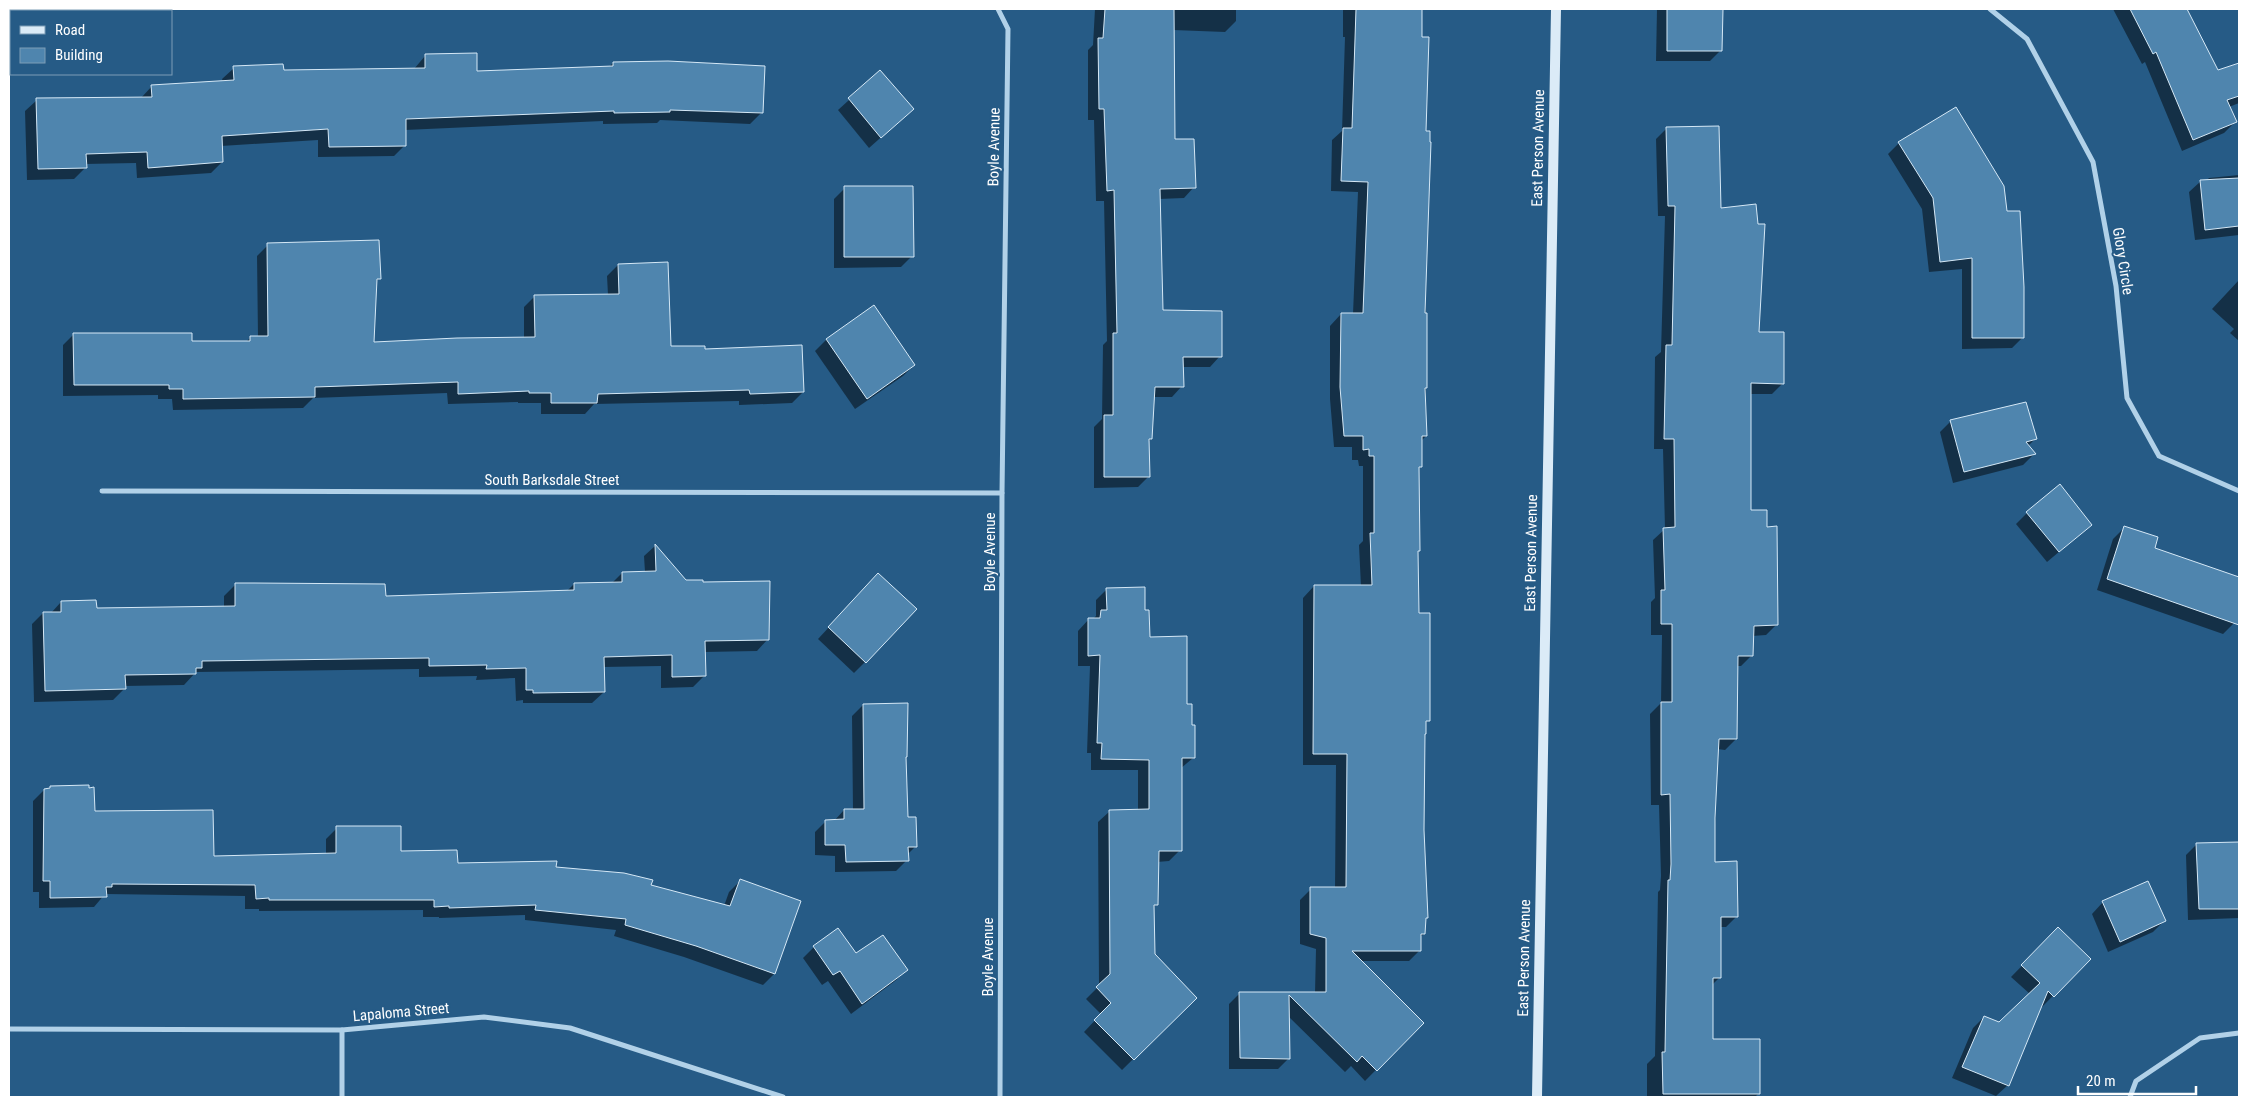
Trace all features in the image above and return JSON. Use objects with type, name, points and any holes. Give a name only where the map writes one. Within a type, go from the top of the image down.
[{"type":"main road","name":"East Person Avenue","points":[[1537,1097],[1556,9]]},
{"type":"street","name":"Boyle Avenue","points":[[998,9],[1008,29],[1002,493],[1000,1097]]},
{"type":"street","name":"Glory Circle","points":[[1990,9],[2027,39],[2093,162],[2116,286],[2128,398],[2159,456],[2239,491]]},
{"type":"street","name":"South Barksdale Street","points":[[102,492],[1002,493]]},
{"type":"street","name":"Lapaloma Street","points":[[9,1029],[342,1030],[484,1017],[570,1028],[783,1097]]},
{"type":"street","points":[[342,1030],[342,1097]]},
{"type":"street","points":[[2130,1097],[2136,1081],[2200,1038],[2239,1033]]},
{"type":"building","points":[[1105,9],[1174,9],[1175,139],[1194,139],[1196,188],[1160,189],[1163,310],[1222,311],[1222,357],[1183,357],[1184,387],[1155,387],[1152,439],[1149,439],[1150,477],[1104,477],[1104,415],[1113,415],[1113,333],[1117,333],[1114,190],[1107,191],[1104,109],[1099,109],[1098,38],[1103,38]]},
{"type":"building","points":[[1356,9],[1422,9],[1422,37],[1429,37],[1426,131],[1430,131],[1431,142],[1425,313],[1427,313],[1427,388],[1425,388],[1427,436],[1422,436],[1422,467],[1419,467],[1420,551],[1418,551],[1419,613],[1430,613],[1430,721],[1426,721],[1425,734],[1424,830],[1428,918],[1426,918],[1425,934],[1421,934],[1421,951],[1352,951],[1424,1023],[1377,1071],[1362,1056],[1357,1062],[1289,995],[1290,1059],[1240,1058],[1239,992],[1326,992],[1326,938],[1310,934],[1310,887],[1346,887],[1347,754],[1313,754],[1314,585],[1372,585],[1370,533],[1374,533],[1374,456],[1369,456],[1369,449],[1363,450],[1363,436],[1344,436],[1340,387],[1341,313],[1363,313],[1368,182],[1341,181],[1343,128],[1352,128]]},
{"type":"building","points":[[1667,9],[1723,9],[1722,51],[1667,51]]},
{"type":"building","points":[[2130,9],[2187,9],[2218,70],[2239,63],[2239,96],[2227,100],[2237,122],[2193,140],[2156,52],[2153,54]]},
{"type":"building","points":[[477,53],[477,71],[613,66],[613,62],[668,61],[765,66],[763,113],[670,110],[670,112],[614,113],[614,111],[406,119],[406,146],[329,147],[328,129],[222,136],[223,162],[148,168],[147,152],[86,154],[87,168],[38,169],[36,98],[152,97],[151,85],[234,80],[233,66],[283,64],[284,70],[425,68],[425,54]]},
{"type":"building","points":[[880,70],[914,109],[881,138],[848,98]]},
{"type":"building","points":[[1956,107],[2004,186],[2007,211],[2020,211],[2024,287],[2024,338],[1972,338],[1972,258],[1940,262],[1933,198],[1898,142]]},
{"type":"building","points":[[1719,126],[1721,208],[1756,204],[1758,224],[1765,224],[1759,332],[1784,332],[1784,384],[1751,383],[1751,510],[1767,510],[1767,527],[1777,526],[1778,625],[1754,626],[1753,656],[1738,656],[1737,739],[1719,739],[1715,818],[1715,862],[1737,861],[1738,917],[1721,917],[1721,978],[1713,978],[1713,1039],[1760,1039],[1760,1094],[1663,1094],[1662,1052],[1665,1052],[1668,880],[1670,880],[1671,864],[1670,794],[1661,795],[1661,702],[1672,702],[1672,624],[1661,624],[1661,590],[1665,590],[1663,528],[1675,527],[1674,439],[1664,439],[1666,345],[1672,345],[1675,206],[1668,206],[1666,127]]},
{"type":"building","points":[[2239,178],[2239,226],[2205,230],[2200,180]]},
{"type":"building","points":[[844,186],[913,186],[914,257],[844,257]]},
{"type":"building","points":[[379,240],[381,279],[377,279],[374,342],[535,337],[534,295],[619,294],[618,264],[668,262],[671,346],[705,346],[705,349],[802,345],[804,392],[750,394],[749,390],[598,394],[597,403],[551,403],[551,393],[529,393],[529,391],[458,394],[458,382],[315,387],[315,397],[183,399],[183,389],[169,389],[169,385],[74,385],[73,333],[192,333],[192,341],[250,341],[250,336],[268,336],[267,243]]},
{"type":"building","points":[[874,305],[915,365],[867,399],[826,339]]},
{"type":"building","points":[[2026,402],[2037,439],[2026,442],[2036,454],[1964,472],[1950,420]]},
{"type":"building","points":[[2060,484],[2092,525],[2059,552],[2026,512]]},
{"type":"building","points":[[2124,526],[2158,537],[2155,548],[2239,577],[2239,625],[2107,579]]},
{"type":"building","points":[[655,544],[686,580],[703,580],[703,582],[770,581],[769,640],[705,641],[706,676],[672,677],[672,655],[604,657],[605,692],[533,693],[533,690],[526,690],[526,668],[486,669],[487,665],[429,666],[429,658],[202,661],[202,668],[196,668],[196,674],[125,675],[126,689],[45,691],[43,612],[61,612],[61,601],[96,600],[97,608],[235,606],[235,583],[385,584],[386,596],[574,590],[574,583],[622,582],[622,572],[656,571]]},
{"type":"building","points":[[878,573],[917,609],[866,663],[828,627]]},
{"type":"building","points":[[1145,587],[1145,610],[1149,610],[1150,637],[1187,636],[1187,704],[1192,704],[1192,725],[1195,725],[1195,758],[1182,758],[1182,851],[1159,851],[1158,905],[1154,905],[1155,954],[1197,998],[1134,1060],[1094,1020],[1111,1003],[1096,987],[1110,974],[1109,810],[1149,809],[1149,760],[1101,759],[1102,743],[1097,743],[1100,655],[1088,656],[1088,618],[1100,618],[1101,610],[1107,610],[1106,588]]},
{"type":"building","points":[[908,703],[906,757],[908,817],[916,817],[917,847],[908,847],[909,861],[846,862],[845,845],[825,845],[825,820],[844,819],[844,809],[864,809],[863,704]]},
{"type":"building","points":[[89,785],[89,788],[94,787],[95,811],[213,810],[214,856],[336,853],[336,826],[401,826],[401,851],[457,850],[458,863],[557,861],[556,867],[624,873],[653,880],[651,885],[730,906],[740,879],[801,901],[775,974],[696,946],[625,925],[626,919],[535,910],[536,905],[449,908],[449,906],[434,907],[434,900],[269,900],[269,898],[256,899],[255,885],[112,884],[112,887],[106,887],[107,897],[50,898],[50,881],[43,881],[44,789],[50,788],[50,786]]},
{"type":"building","points":[[2239,842],[2239,909],[2199,909],[2196,843]]},
{"type":"building","points":[[2148,881],[2166,921],[2120,942],[2102,901]]},
{"type":"building","points":[[2058,927],[2091,959],[2054,997],[2048,991],[2009,1086],[1962,1067],[1984,1016],[1999,1022],[2040,983],[2021,965]]},
{"type":"building","points":[[838,928],[856,953],[883,935],[908,970],[862,1004],[840,971],[833,975],[813,946]]}]
